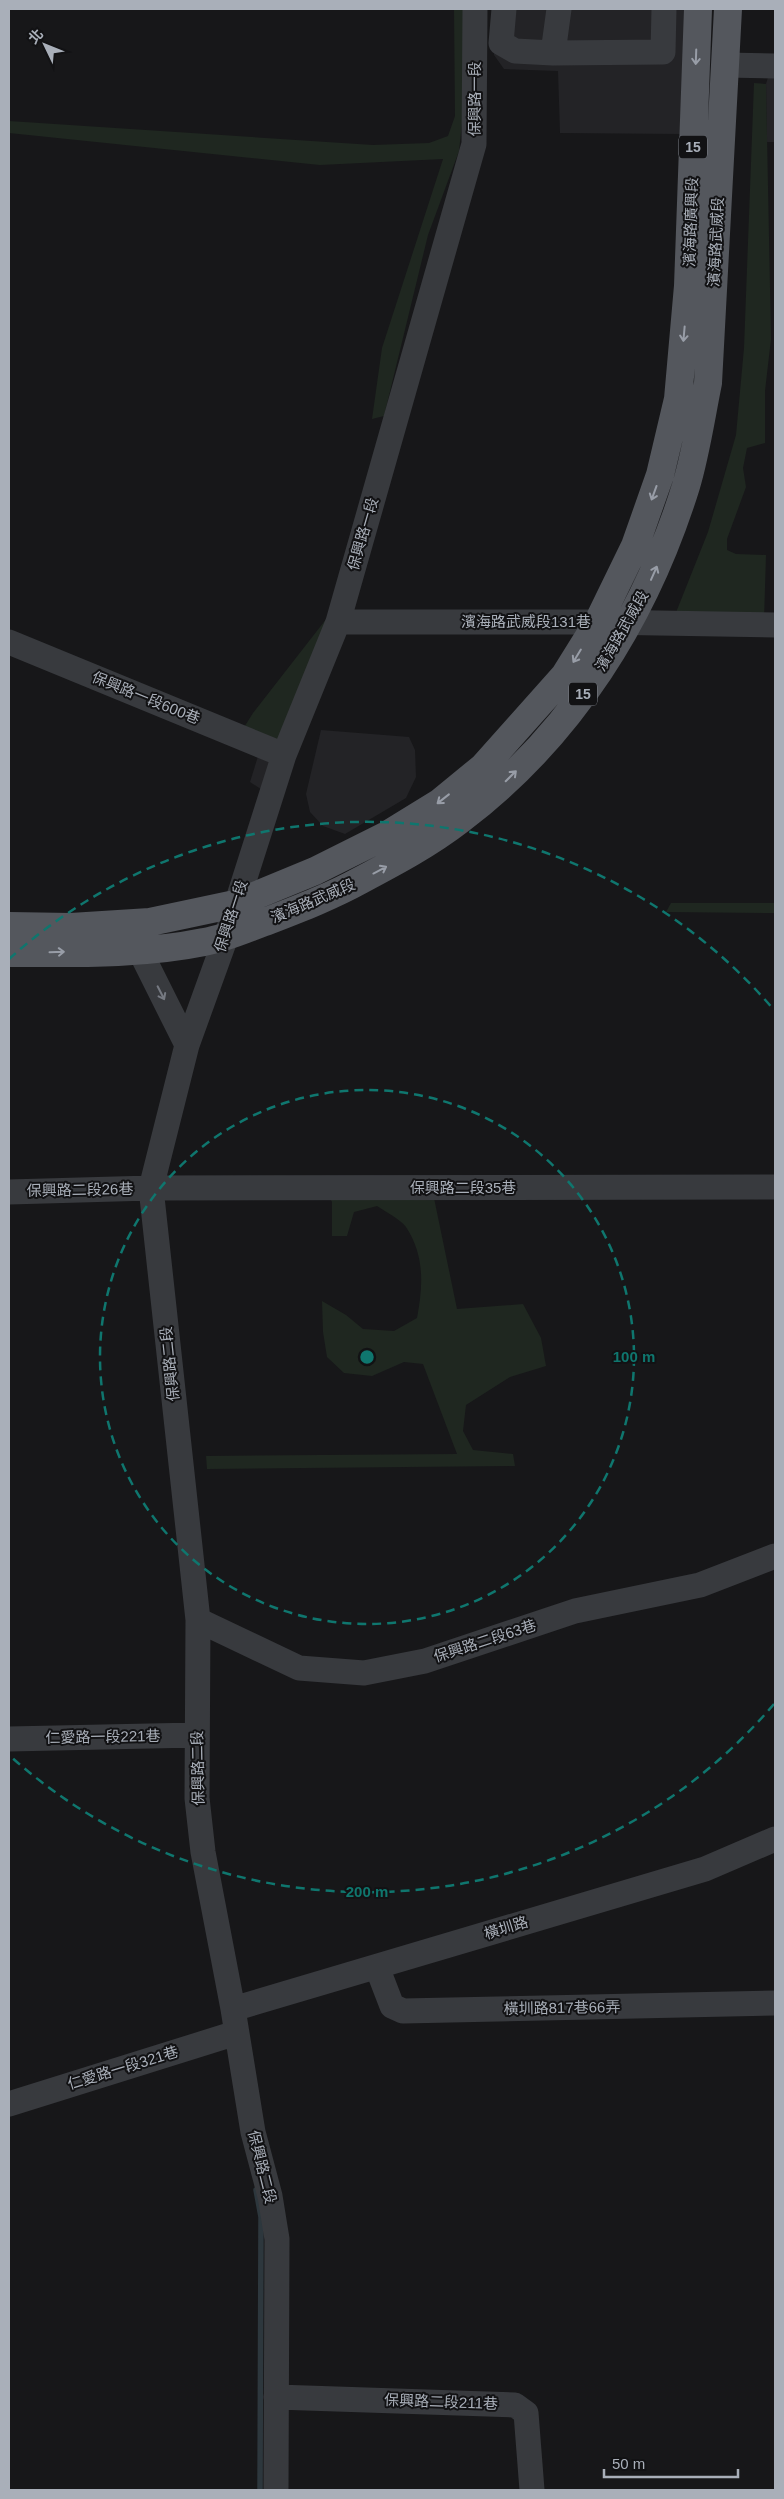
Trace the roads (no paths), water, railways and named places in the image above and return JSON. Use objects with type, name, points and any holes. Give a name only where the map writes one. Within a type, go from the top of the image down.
[{"type":"main road","name":"濱海路廣興段","points":[[688,286],[698,9]]},
{"type":"main road","name":"15","points":[[725,65],[728,9]]},
{"type":"main road","name":"濱海路武威段","points":[[9,954],[139,950],[202,943],[226,937],[330,896],[422,847],[459,821],[494,793],[557,728],[611,657],[630,622],[656,569],[686,485],[708,383],[725,65]]},
{"type":"main road","name":"濱海路武威段","points":[[9,926],[71,927],[150,922],[235,904],[315,871],[379,839],[440,803],[483,767],[565,675],[598,622],[635,546],[660,475],[678,399],[688,286]]},
{"type":"street","name":"保興路一段","points":[[187,1044],[226,937],[284,755],[338,622],[474,144],[475,9]]},
{"type":"street","points":[[504,9],[501,43],[516,51],[553,53],[663,52],[664,9]]},
{"type":"street","points":[[553,53],[559,9]]},
{"type":"street","points":[[725,65],[775,66]]},
{"type":"street","name":"濱海路武威段131巷","points":[[338,622],[630,622],[775,625]]},
{"type":"street","name":"保興路一段600巷","points":[[9,642],[284,755]]},
{"type":"street","points":[[139,950],[187,1044]]},
{"type":"street","name":"保興路二段","points":[[187,1044],[151,1188],[198,1620],[196,1798],[203,1852],[235,2021],[253,2132],[270,2196],[277,2239],[276,2490]]},
{"type":"street","name":"保興路二段35巷","points":[[151,1188],[775,1187]]},
{"type":"street","name":"保興路二段26巷","points":[[9,1192],[151,1188]]},
{"type":"street","name":"保興路二段63巷","points":[[198,1620],[299,1668],[364,1673],[425,1661],[575,1611],[700,1585],[775,1556]]},
{"type":"street","name":"仁愛路一段221巷","points":[[9,1739],[197,1735]]},
{"type":"street","name":"橫圳路","points":[[235,2021],[377,1967],[706,1869],[775,1839]]},
{"type":"street","name":"橫圳路817巷66弄","points":[[377,1967],[392,2006],[403,2011],[775,2004]]},
{"type":"street","name":"仁愛路一段321巷","points":[[9,2104],[235,2021]]},
{"type":"street","name":"保興路二段211巷","points":[[276,2396],[514,2405],[526,2412],[532,2490]]},
{"type":"waterway","points":[[256,2190],[261,2217],[260,2490]]}]
